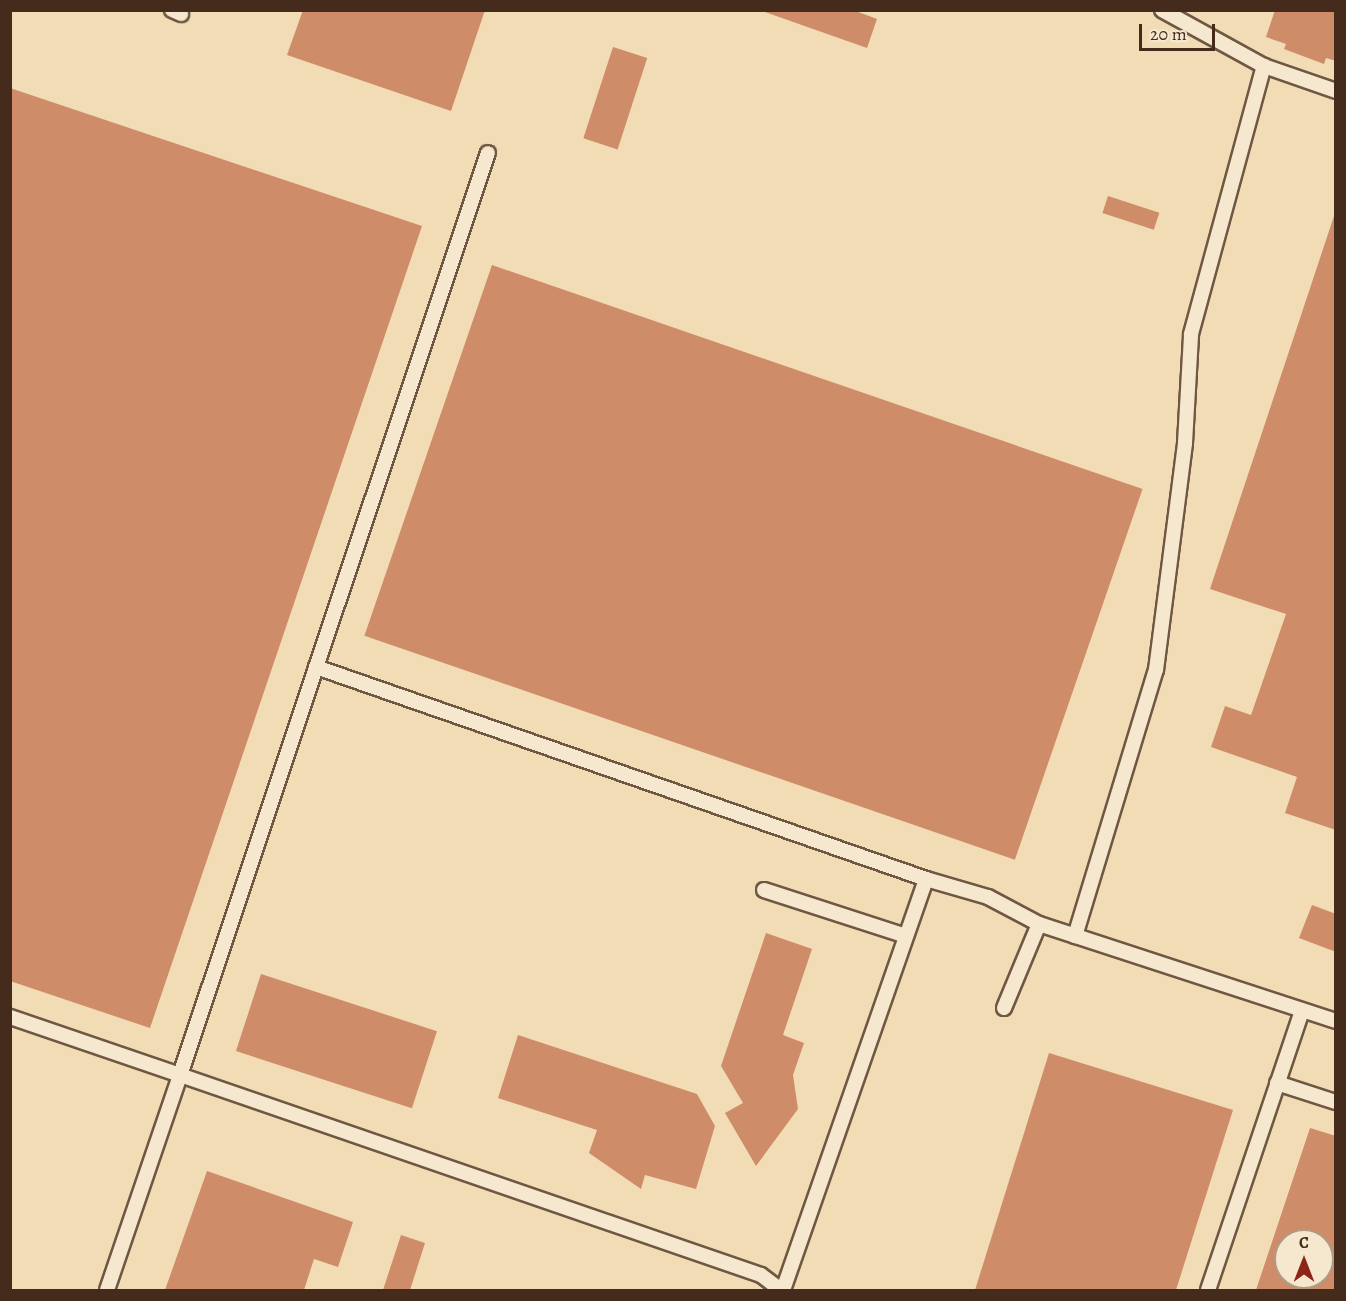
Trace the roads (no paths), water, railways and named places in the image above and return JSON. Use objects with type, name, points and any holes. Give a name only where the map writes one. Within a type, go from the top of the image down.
[{"type":"lane","points":[[1162,10],[1264,66],[1335,91]]},
{"type":"lane","points":[[1075,936],[1156,670],[1185,443],[1191,334],[1264,66]]},
{"type":"lane","points":[[107,1290],[488,153]]},
{"type":"lane","points":[[316,667],[926,879],[988,897],[1039,924],[1335,1022]]},
{"type":"lane","points":[[10,1017],[761,1275],[782,1290],[926,879]]},
{"type":"lane","points":[[765,890],[906,936]]},
{"type":"lane","points":[[1004,1008],[1039,924]]},
{"type":"lane","points":[[1208,1290],[1302,1010]]},
{"type":"lane","points":[[1276,1083],[1335,1102]]}]
